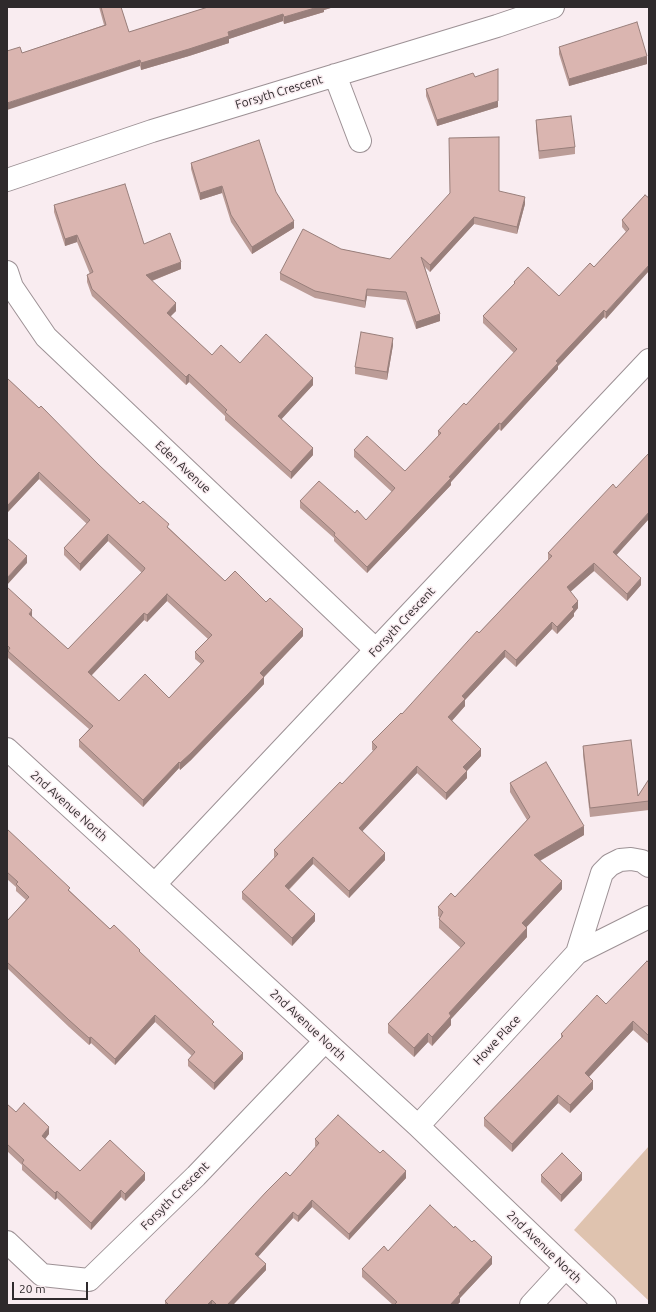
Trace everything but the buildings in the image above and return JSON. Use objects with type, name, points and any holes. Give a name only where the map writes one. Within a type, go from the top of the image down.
[{"type":"street","name":"Forsyth Crescent","points":[[7,180],[152,131],[497,26],[553,7]]},
{"type":"street","points":[[335,75],[360,141]]},
{"type":"street","name":"Eden Avenue","points":[[7,272],[12,287],[46,338],[376,649]]},
{"type":"street","name":"Forsyth Crescent","points":[[155,884],[649,360]]},
{"type":"street","name":"2nd Avenue North","points":[[7,749],[418,1126],[605,1305]]},
{"type":"street","name":"Howe Place","points":[[577,953],[602,873],[610,865],[620,860],[631,859],[642,861],[649,866]]},
{"type":"street","name":"Howe Place","points":[[418,1126],[577,953],[649,918]]},
{"type":"street","name":"Forsyth Crescent","points":[[7,1242],[42,1275],[89,1280],[196,1176],[325,1041]]},
{"type":"street","points":[[531,1305],[566,1268]]},
{"type":"shaded area","points":[[649,1146],[649,1301],[574,1230]]}]
